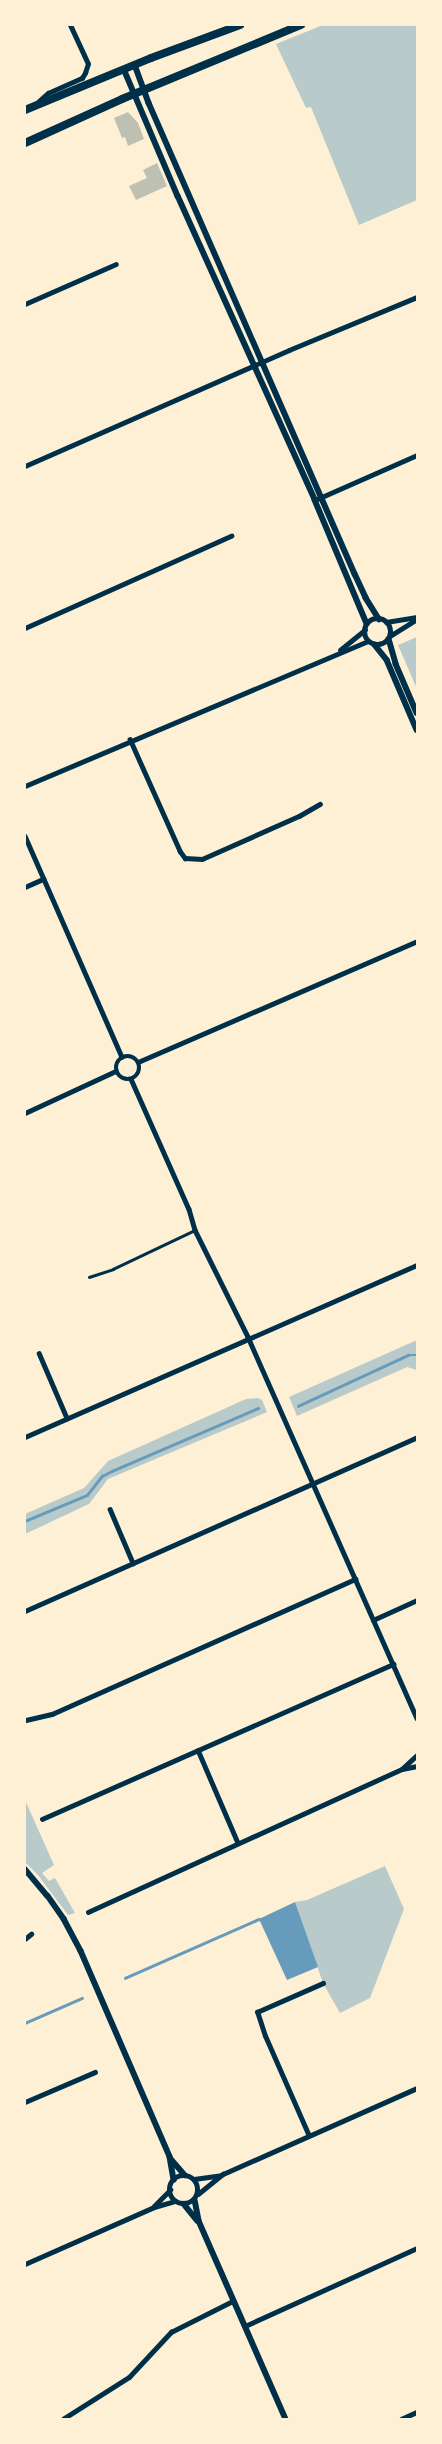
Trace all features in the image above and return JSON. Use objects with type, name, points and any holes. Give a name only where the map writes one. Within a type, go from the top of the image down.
[{"type":"highway","points":[[25,110],[135,64],[240,25]]},
{"type":"highway","points":[[25,142],[134,94],[301,25]]},
{"type":"street","points":[[34,106],[48,93],[82,78],[88,64],[70,25]]},
{"type":"street","points":[[135,64],[144,90],[366,598],[379,619],[386,622],[417,618]]},
{"type":"street","points":[[124,69],[178,196],[316,500],[366,627],[368,641]]},
{"type":"street","points":[[25,304],[116,264]]},
{"type":"street","points":[[25,466],[255,364],[417,297]]},
{"type":"street","points":[[316,500],[417,455]]},
{"type":"street","points":[[25,628],[231,536]]},
{"type":"street","points":[[375,645],[382,645],[417,618]]},
{"type":"street","points":[[337,653],[366,627],[379,619]]},
{"type":"street","points":[[386,622],[390,629],[389,638],[396,664],[417,713]]},
{"type":"street","points":[[368,641],[375,645],[387,660],[417,730]]},
{"type":"street","points":[[25,786],[130,739],[368,641]]},
{"type":"street","points":[[130,739],[185,858],[193,860],[202,859],[300,816],[320,804]]},
{"type":"street","points":[[25,836],[122,1056]]},
{"type":"street","points":[[25,887],[43,879]]},
{"type":"street","points":[[138,1062],[417,941]]},
{"type":"street","points":[[128,1055],[138,1062],[140,1069],[137,1075],[131,1079],[119,1077],[116,1072],[118,1060],[122,1056],[128,1055]]},
{"type":"street","points":[[25,1113],[116,1072]]},
{"type":"street","points":[[131,1079],[189,1209],[195,1230],[248,1337],[417,1718]]},
{"type":"street","points":[[25,1437],[248,1337],[417,1265]]},
{"type":"street","points":[[39,1353],[67,1418]]},
{"type":"street","points":[[25,1611],[417,1437]]},
{"type":"street","points":[[110,1509],[133,1563]]},
{"type":"street","points":[[26,1720],[52,1714],[355,1579]]},
{"type":"street","points":[[373,1620],[417,1600]]},
{"type":"street","points":[[42,1819],[393,1664]]},
{"type":"street","points":[[402,1769],[417,1757],[417,1749]]},
{"type":"street","points":[[198,1750],[238,1843]]},
{"type":"street","points":[[88,1912],[402,1769],[417,1766]]},
{"type":"street","points":[[25,1869],[48,1896],[64,1920],[80,1951],[170,2157],[174,2180],[170,2190],[154,2207]]},
{"type":"street","points":[[25,1939],[31,1934]]},
{"type":"street","points":[[309,2136],[265,2036],[257,2012],[324,1983]]},
{"type":"street","points":[[25,2102],[95,2072]]},
{"type":"street","points":[[170,2157],[185,2175],[194,2179],[223,2174],[417,2088]]},
{"type":"street","points":[[184,2204],[196,2197],[223,2174]]},
{"type":"street","points":[[174,2180],[185,2175]]},
{"type":"street","points":[[194,2179],[198,2186],[196,2197],[198,2221]]},
{"type":"street","points":[[170,2190],[175,2201]]},
{"type":"street","points":[[25,2264],[154,2207],[175,2201],[184,2204],[198,2221],[286,2419]]},
{"type":"street","points":[[245,2326],[417,2248]]},
{"type":"street","points":[[63,2419],[128,2377],[171,2332],[233,2301]]},
{"type":"street","points":[[401,2419],[417,2412]]},
{"type":"lane","points":[[88,1277],[113,1269],[195,1230]]},
{"type":"shaded area","points":[[323,25],[417,25],[417,200],[359,225],[311,107],[306,108],[276,44]]},
{"type":"shaded area","points":[[417,637],[417,689],[398,645]]},
{"type":"shaded area","points":[[417,1340],[417,1370],[407,1367],[297,1416],[289,1397]]},
{"type":"shaded area","points":[[258,1398],[262,1400],[267,1412],[108,1479],[89,1504],[25,1534],[25,1514],[84,1488],[108,1461],[246,1399]]},
{"type":"shaded area","points":[[25,1800],[54,1865],[42,1873],[49,1881],[55,1878],[75,1913],[68,1915],[38,1875],[25,1862]]},
{"type":"shaded area","points":[[385,1866],[404,1909],[370,1998],[340,2013],[323,1983],[295,1902],[307,1900]]},
{"type":"water","points":[[295,1902],[318,1967],[287,1980],[259,1919]]},
{"type":"building","points":[[128,112],[138,123],[144,139],[128,146],[125,137],[122,138],[114,118]]},
{"type":"building","points":[[157,163],[167,186],[136,200],[129,186],[147,178],[143,170]]},
{"type":"waterway","points":[[298,1406],[408,1355],[417,1355]]},
{"type":"waterway","points":[[25,1521],[87,1495],[102,1476],[112,1471],[258,1408]]},
{"type":"waterway","points":[[125,1978],[259,1919]]},
{"type":"waterway","points":[[25,2023],[82,1998]]}]
